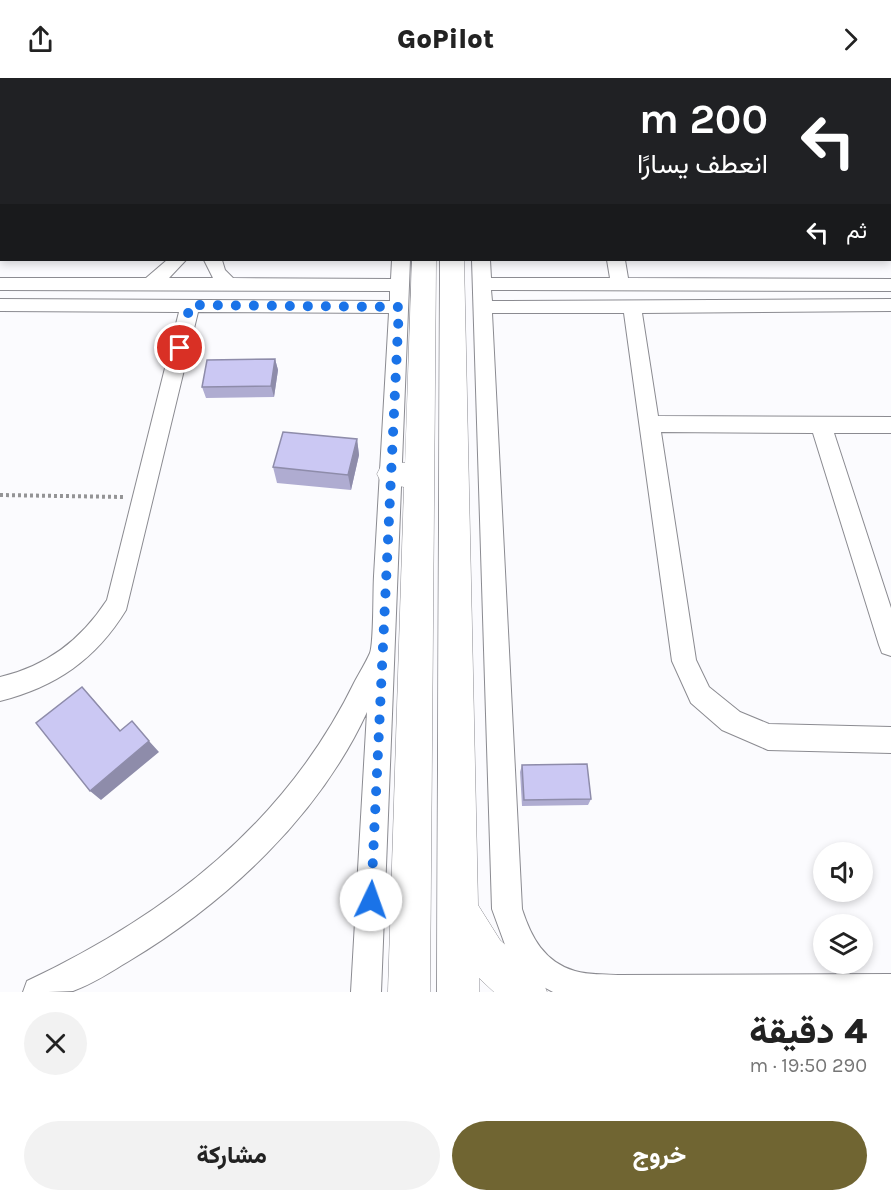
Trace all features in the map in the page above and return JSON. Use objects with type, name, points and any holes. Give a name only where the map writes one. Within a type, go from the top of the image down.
[{"type":"street","points":[[151,284],[176,261]]},
{"type":"street","points":[[213,261],[217,272],[227,283]]},
{"type":"street","points":[[401,261],[406,475],[409,992]]},
{"type":"street","points":[[366,992],[384,646],[406,475],[424,261]]},
{"type":"street","points":[[452,261],[458,992]]},
{"type":"street","points":[[481,261],[507,909],[518,943],[534,965],[572,986],[618,990],[891,989]]},
{"type":"street","points":[[615,261],[620,284]]},
{"type":"street","points":[[0,284],[227,283],[400,296]]},
{"type":"street","points":[[483,295],[620,284],[891,285]]},
{"type":"street","points":[[483,295],[632,306],[891,305]]},
{"type":"street","points":[[4,308],[190,305],[400,296]]},
{"type":"street","points":[[0,689],[31,681],[50,672],[76,654],[98,634],[118,603],[190,305]]},
{"type":"street","points":[[632,306],[684,661],[700,695],[730,721],[768,737],[891,740]]},
{"type":"street","points":[[649,424],[891,425]]},
{"type":"street","points":[[821,425],[891,645]]},
{"type":"street","points":[[38,992],[98,963],[145,933],[190,901],[267,831],[326,757],[359,701],[384,646]]},
{"type":"street","points":[[457,908],[485,955],[526,992]]},
{"type":"path","points":[[0,495],[145,497]]},
{"type":"building","points":[[275,359],[271,386],[202,387],[207,360]]},
{"type":"building","points":[[283,432],[357,439],[348,475],[273,467]]},
{"type":"building","points":[[82,687],[120,731],[132,721],[149,741],[90,791],[36,723]]},
{"type":"building","points":[[587,764],[591,799],[524,800],[522,765]]},
{"type":"route","points":[[180,348],[190,305],[399,307],[371,900]]}]
